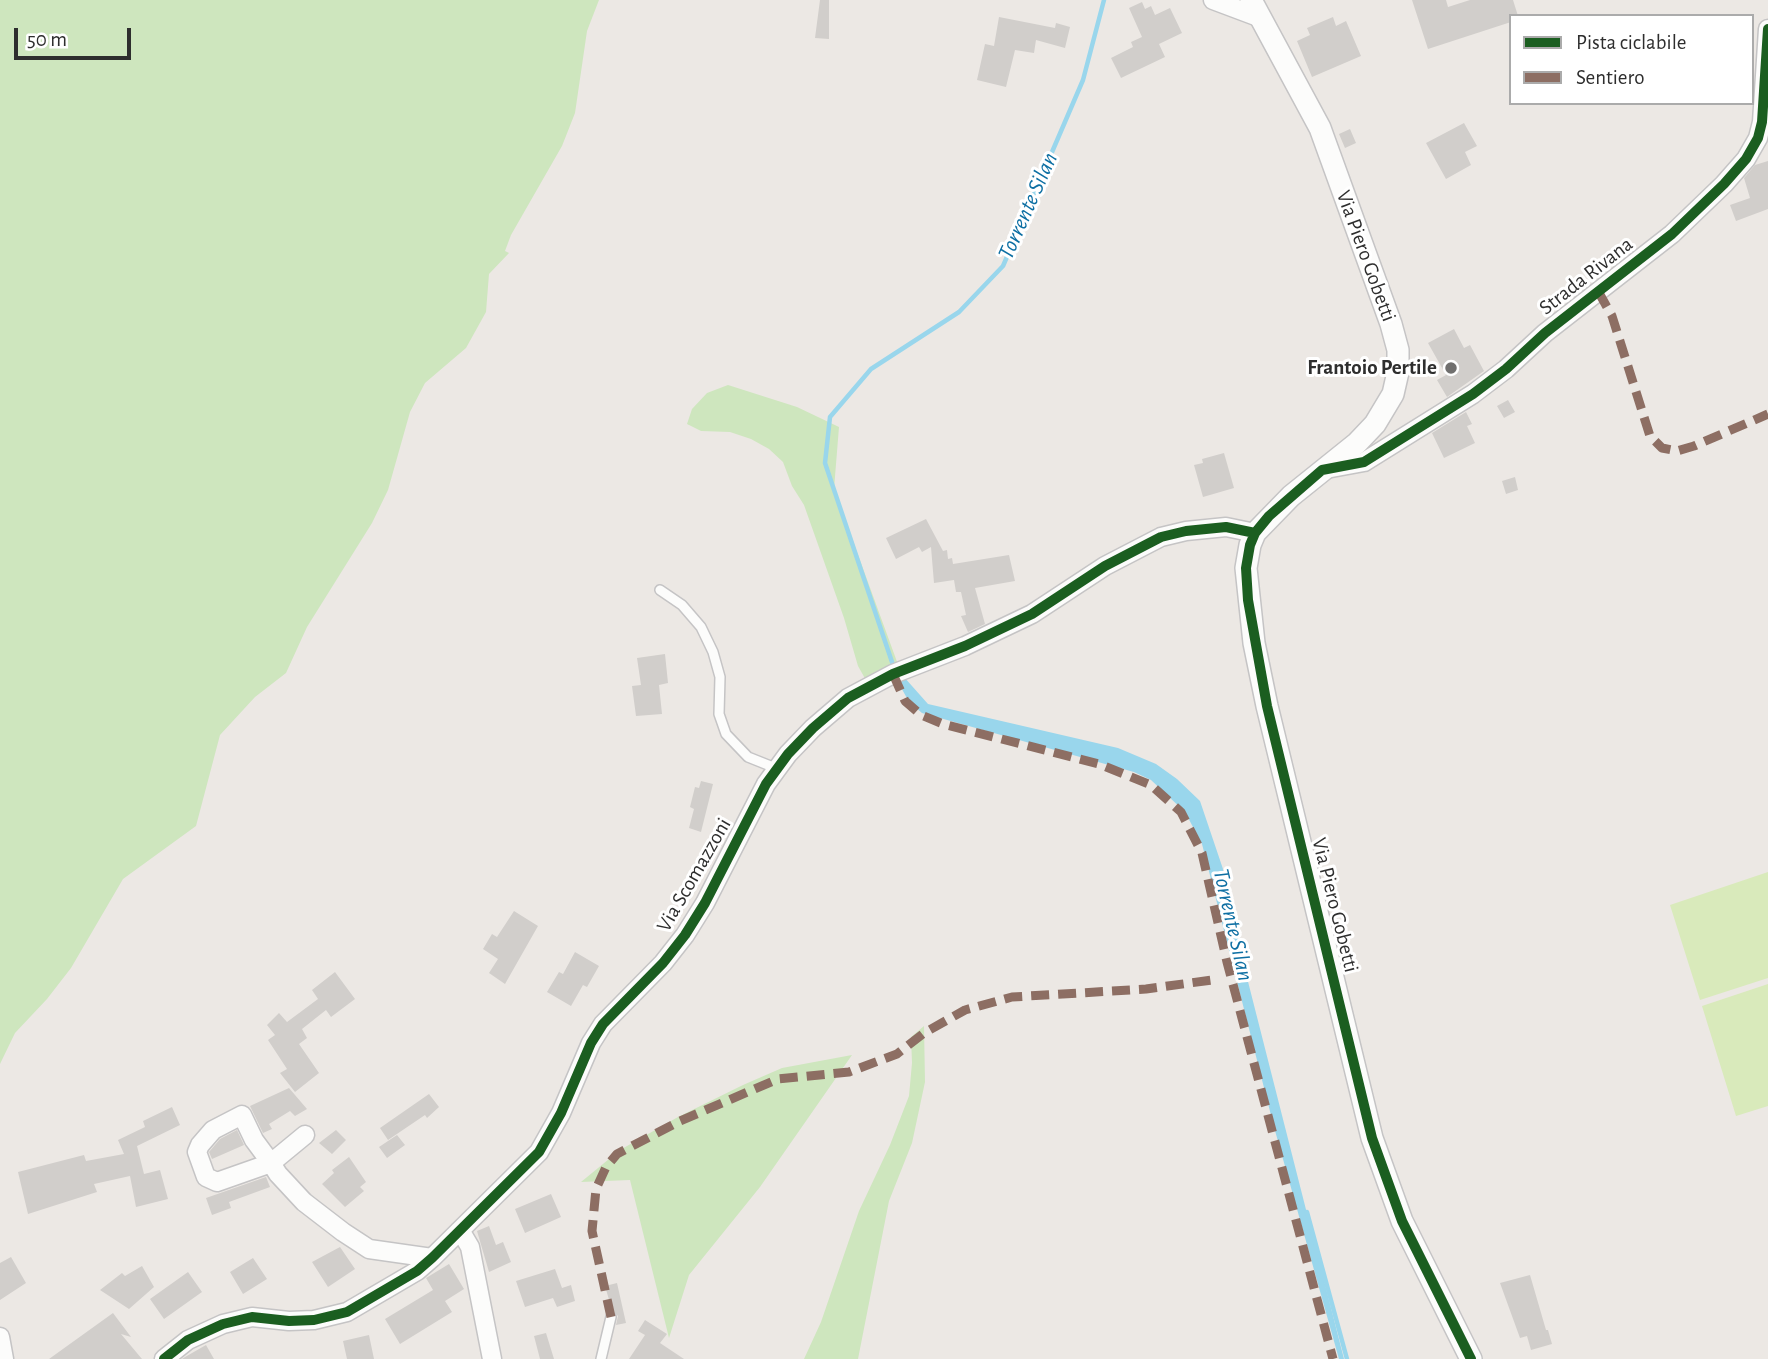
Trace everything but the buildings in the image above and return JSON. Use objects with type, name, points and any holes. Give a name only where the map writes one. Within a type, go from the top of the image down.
[{"type":"street","points":[[1213,0],[1256,9]]},
{"type":"street","name":"Via Piero Gobetti","points":[[1256,9],[1320,128],[1391,324],[1398,350],[1398,372],[1393,394],[1375,424],[1357,443],[1291,496],[1255,533],[1246,568],[1254,643],[1372,1138],[1402,1221],[1471,1359]]},
{"type":"street","name":"Strada Rivana","points":[[1322,470],[1364,462],[1473,394],[1506,369],[1545,333],[1672,234],[1716,192],[1745,159],[1758,138],[1762,122],[1768,29]]},
{"type":"street","name":"Via Scomazzoni","points":[[164,1359],[188,1340],[223,1324],[252,1317],[289,1321],[314,1320],[347,1312],[417,1271],[432,1258],[539,1152],[561,1113],[591,1043],[603,1024],[663,963],[685,935],[705,903],[766,784],[814,728],[848,698],[892,674],[965,646],[1032,614],[1132,551],[1161,537],[1186,531],[1226,527],[1255,533]]},
{"type":"street","points":[[305,1135],[271,1163],[304,1202],[369,1249],[432,1258]]},
{"type":"street","points":[[460,1230],[470,1247],[492,1359]]},
{"type":"street","points":[[0,1337],[4,1359]]},
{"type":"lane","points":[[660,590],[682,605],[701,627],[713,652],[720,677],[719,714],[726,734],[748,757],[778,768]]},
{"type":"lane","points":[[601,1359],[611,1317]]},
{"type":"green space","points":[[0,0],[599,0],[587,31],[575,113],[562,146],[511,235],[505,251],[509,253],[489,274],[486,312],[466,348],[425,383],[410,412],[388,490],[372,523],[307,627],[286,673],[255,697],[220,735],[196,826],[123,879],[71,968],[15,1033],[0,1064]]},
{"type":"green space","points":[[728,385],[797,407],[839,427],[834,489],[900,670],[867,682],[858,666],[804,505],[792,486],[783,462],[769,449],[751,439],[730,432],[701,431],[687,424],[692,409],[707,393]]},
{"type":"green space","points":[[1768,872],[1768,978],[1700,1000],[1670,905]]},
{"type":"green space","points":[[1768,984],[1768,1106],[1736,1116],[1702,1006]]},
{"type":"green space","points":[[924,1026],[925,1082],[912,1143],[889,1201],[858,1359],[804,1359],[821,1322],[859,1211],[890,1145],[909,1096],[911,1037]]},
{"type":"green space","points":[[852,1055],[760,1187],[689,1275],[669,1338],[630,1180],[581,1182],[620,1150],[743,1085],[782,1068]]},
{"type":"water","points":[[904,677],[928,704],[1118,748],[1156,764],[1200,801],[1223,869],[1242,958],[1344,1359],[1339,1359],[1274,1127],[1202,844],[1185,812],[1151,780],[1134,772],[922,713],[909,702],[897,680]]},
{"type":"waterway","name":"Torrente Silan","points":[[893,665],[825,463],[830,417],[871,369],[959,312],[1003,266],[1083,80],[1104,0]]},
{"type":"waterway","name":"Torrente Silan","points":[[1307,1212],[1347,1359]]},
{"type":"marked path","points":[[1598,291],[1612,316],[1650,436],[1662,448],[1677,451],[1694,446],[1768,414]]},
{"type":"marked path","points":[[893,674],[905,701],[921,715],[943,724],[1099,764],[1151,785],[1181,812],[1202,853],[1227,962],[1333,1359]]},
{"type":"marked path","points":[[611,1317],[592,1231],[596,1189],[606,1167],[617,1154],[680,1121],[778,1079],[849,1072],[897,1054],[924,1033],[965,1010],[1012,997],[1146,989],[1219,979]]},
{"type":"cycle path","points":[[1471,1359],[1402,1221],[1372,1138],[1267,706],[1248,600],[1246,568],[1250,545],[1255,533],[1269,516],[1322,470],[1364,462],[1473,394],[1506,369],[1545,333],[1672,234],[1724,184],[1746,159],[1758,138],[1762,122],[1768,29]]},
{"type":"cycle path","points":[[164,1359],[188,1340],[223,1324],[252,1317],[289,1321],[314,1320],[347,1312],[417,1271],[432,1258],[539,1152],[561,1113],[591,1043],[603,1024],[663,963],[685,935],[705,903],[766,784],[788,754],[848,698],[893,674],[965,646],[1032,614],[1105,566],[1161,537],[1186,531],[1226,527],[1255,533]]},
{"type":"place","name":"Frantoio Pertile","points":[[1451,368]]}]
